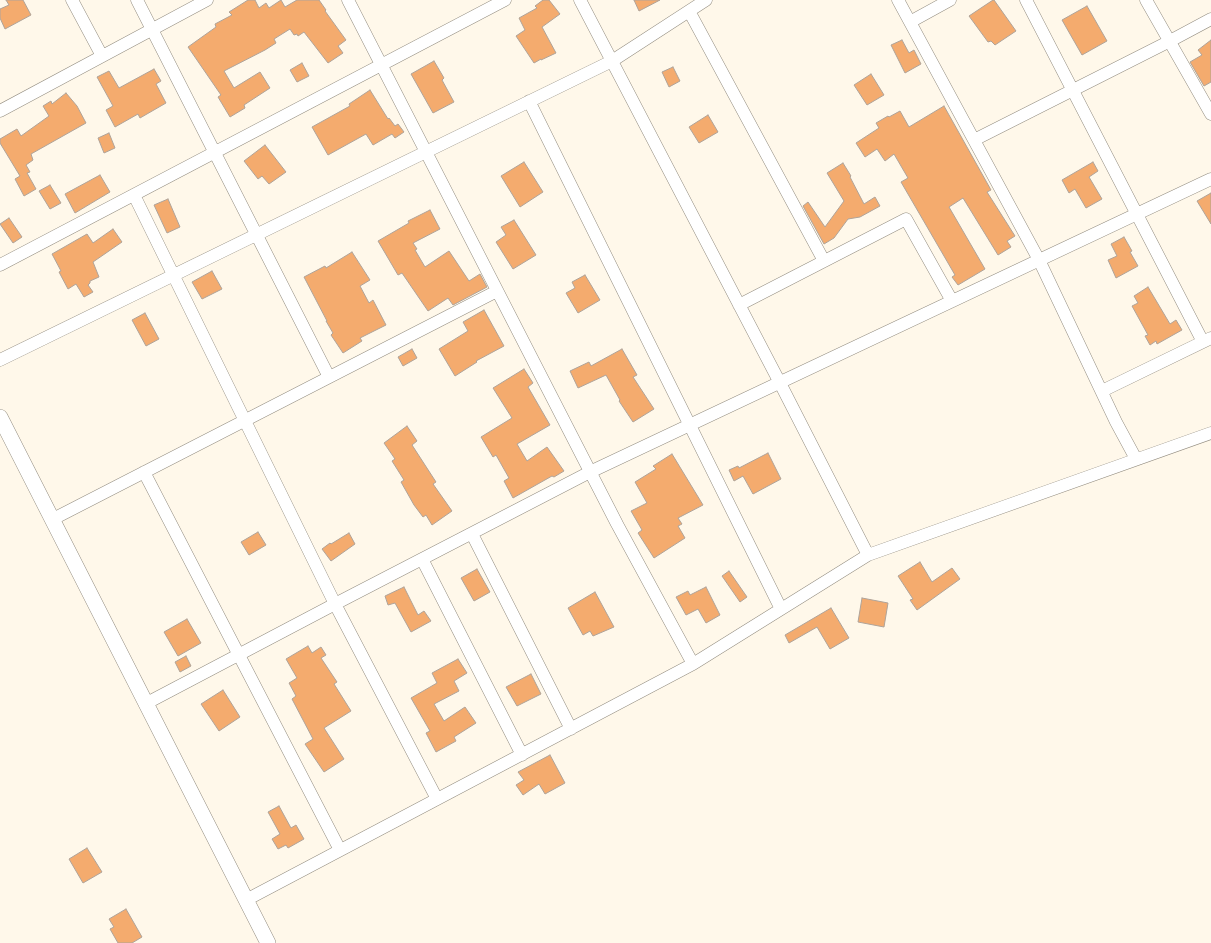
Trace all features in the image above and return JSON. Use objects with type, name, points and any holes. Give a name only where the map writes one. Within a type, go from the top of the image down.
[{"type":"main road","points":[[0,417],[268,943]]},
{"type":"street","points":[[72,0],[102,56]]},
{"type":"street","points":[[137,0],[329,377]]},
{"type":"street","points":[[0,111],[207,0]]},
{"type":"street","points":[[348,0],[590,472],[693,664]]},
{"type":"street","points":[[0,265],[505,0]]},
{"type":"street","points":[[580,0],[740,305],[868,555]]},
{"type":"street","points":[[0,360],[612,61],[706,0]]},
{"type":"street","points":[[898,0],[1039,260],[1116,422],[1136,459]]},
{"type":"street","points":[[910,22],[950,0]]},
{"type":"street","points":[[1026,0],[1136,214],[1207,340],[1102,391]]},
{"type":"street","points":[[1146,0],[1211,114]]},
{"type":"street","points":[[689,11],[824,261]]},
{"type":"street","points":[[974,140],[1211,19]]},
{"type":"street","points":[[529,102],[781,609]]},
{"type":"street","points":[[145,704],[590,472],[1211,179]]},
{"type":"street","points":[[134,195],[335,604],[437,799]]},
{"type":"street","points":[[740,305],[906,219],[952,301]]},
{"type":"street","points":[[53,519],[497,291]]},
{"type":"street","points":[[246,900],[693,664],[868,555],[1211,432]]},
{"type":"street","points":[[144,472],[340,850]]},
{"type":"street","points":[[472,534],[571,729]]},
{"type":"street","points":[[422,560],[522,755]]},
{"type":"building","points":[[6,0],[23,0],[31,15],[5,29],[0,18],[0,9],[9,5]]},
{"type":"building","points":[[248,0],[255,0],[259,8],[266,3],[269,8],[281,0],[285,7],[297,0],[319,0],[346,40],[338,46],[343,53],[328,63],[304,32],[298,36],[297,34],[294,35],[290,29],[274,39],[276,43],[265,50],[224,71],[234,88],[260,72],[270,88],[244,105],[245,108],[230,117],[218,97],[221,95],[188,47],[216,27],[215,24],[232,15],[229,12]]},
{"type":"building","points":[[543,0],[549,0],[560,14],[542,27],[556,53],[534,63],[516,36],[525,30],[519,18],[537,8],[535,6]]},
{"type":"building","points":[[634,0],[660,0],[639,11]]},
{"type":"building","points":[[993,0],[1016,31],[995,45],[991,41],[988,42],[969,16]]},
{"type":"building","points":[[1087,6],[1107,41],[1082,55],[1062,20]]},
{"type":"building","points":[[902,40],[909,53],[914,50],[921,64],[905,73],[891,45]]},
{"type":"building","points":[[1211,40],[1211,82],[1204,86],[1190,62],[1202,55],[1198,50]]},
{"type":"building","points":[[434,61],[444,78],[442,80],[454,102],[433,113],[411,74]]},
{"type":"building","points":[[302,63],[309,76],[297,82],[290,70]]},
{"type":"building","points":[[673,67],[680,81],[669,87],[662,72]]},
{"type":"building","points":[[154,69],[161,81],[156,84],[166,103],[140,118],[138,114],[115,127],[106,110],[113,106],[97,77],[109,71],[119,88]]},
{"type":"building","points":[[871,74],[884,95],[867,105],[854,85]]},
{"type":"building","points":[[370,90],[388,119],[389,118],[395,126],[398,124],[404,132],[395,138],[392,134],[373,145],[366,134],[328,155],[312,127],[350,106],[349,104]]},
{"type":"building","points":[[66,93],[77,106],[86,123],[31,154],[33,160],[26,165],[30,172],[27,173],[36,189],[24,196],[15,179],[20,176],[0,143],[0,139],[17,129],[21,136],[49,116],[43,106],[51,101],[52,104]]},
{"type":"building","points":[[944,106],[991,190],[987,192],[1015,236],[1007,241],[1011,247],[998,255],[963,198],[949,207],[985,269],[958,285],[952,277],[955,275],[901,182],[908,178],[894,154],[885,161],[877,149],[865,157],[856,143],[879,128],[876,123],[888,116],[889,117],[900,111],[909,127]]},
{"type":"building","points":[[708,115],[718,132],[699,143],[689,127]]},
{"type":"building","points":[[109,133],[115,148],[104,153],[98,138]]},
{"type":"building","points":[[265,145],[286,172],[269,184],[262,176],[258,179],[244,161]]},
{"type":"building","points":[[524,162],[543,192],[520,207],[501,176]]},
{"type":"building","points":[[1093,162],[1098,171],[1089,177],[1102,199],[1086,208],[1075,189],[1069,193],[1062,180]]},
{"type":"building","points":[[843,163],[864,204],[875,197],[880,206],[860,217],[848,219],[834,238],[824,244],[803,206],[808,202],[825,227],[844,201],[827,173]]},
{"type":"building","points":[[100,175],[110,192],[75,213],[65,194]]},
{"type":"building","points":[[50,185],[61,203],[50,209],[39,191]]},
{"type":"building","points":[[1211,193],[1211,224],[1197,201]]},
{"type":"building","points":[[168,199],[180,227],[167,233],[154,205]]},
{"type":"building","points":[[430,210],[440,229],[413,243],[417,249],[415,250],[425,267],[449,251],[469,281],[480,274],[487,287],[453,305],[448,298],[428,311],[402,273],[398,275],[378,241],[409,223],[408,221]]},
{"type":"building","points":[[9,218],[22,237],[13,243],[0,224]]},
{"type":"building","points":[[514,220],[536,255],[513,269],[496,242],[506,235],[501,227]]},
{"type":"building","points":[[113,229],[122,242],[93,262],[99,277],[90,281],[88,285],[93,292],[84,297],[76,284],[68,289],[52,254],[87,234],[93,243]]},
{"type":"building","points":[[1124,237],[1138,266],[1116,278],[1108,260],[1117,256],[1111,244]]},
{"type":"building","points":[[352,252],[370,280],[360,286],[369,303],[373,300],[386,325],[360,338],[362,341],[343,353],[331,335],[333,333],[304,277],[325,266],[326,268]]},
{"type":"building","points":[[212,271],[222,289],[202,299],[192,282]]},
{"type":"building","points":[[585,275],[600,300],[578,313],[566,293],[575,288],[572,282]]},
{"type":"building","points":[[1148,287],[1170,324],[1176,320],[1182,330],[1157,344],[1156,341],[1150,345],[1145,336],[1148,335],[1132,306],[1138,303],[1134,296]]},
{"type":"building","points":[[484,310],[504,346],[476,361],[477,362],[455,376],[439,349],[468,331],[463,322]]},
{"type":"building","points":[[145,313],[159,339],[146,346],[132,320]]},
{"type":"building","points":[[412,349],[417,358],[403,366],[398,357]]},
{"type":"building","points":[[622,349],[637,375],[633,377],[654,409],[633,422],[619,401],[620,400],[606,375],[578,388],[570,371],[589,362],[591,366]]},
{"type":"building","points":[[524,369],[533,383],[528,387],[550,425],[517,444],[527,461],[547,447],[564,471],[513,498],[504,481],[509,478],[496,455],[493,457],[481,437],[512,418],[493,388]]},
{"type":"building","points":[[407,426],[417,441],[412,445],[436,482],[433,484],[452,511],[432,525],[426,515],[423,517],[414,505],[401,482],[404,480],[392,461],[395,459],[384,443]]},
{"type":"building","points":[[768,453],[781,479],[753,494],[743,476],[734,481],[729,470],[738,466],[739,468]]},
{"type":"building","points":[[672,454],[703,505],[678,518],[682,524],[678,526],[685,538],[654,558],[638,533],[642,530],[631,511],[647,503],[635,482],[656,469],[653,466]]},
{"type":"building","points":[[258,532],[266,545],[249,555],[241,542]]},
{"type":"building","points":[[349,533],[355,544],[331,561],[322,549]]},
{"type":"building","points":[[920,562],[932,582],[952,568],[960,579],[917,610],[910,600],[913,599],[898,576]]},
{"type":"building","points":[[477,569],[490,592],[474,601],[461,578]]},
{"type":"building","points":[[729,571],[747,597],[740,602],[722,576]]},
{"type":"building","points":[[404,587],[418,615],[424,611],[431,621],[411,632],[395,603],[388,605],[385,596]]},
{"type":"building","points":[[706,587],[720,615],[706,623],[698,609],[686,615],[676,597],[688,591],[690,595]]},
{"type":"building","points":[[595,592],[614,627],[593,636],[590,631],[583,635],[568,608]]},
{"type":"building","points":[[862,598],[888,603],[884,627],[858,622]]},
{"type":"building","points":[[831,608],[849,638],[830,649],[817,627],[789,643],[785,635]]},
{"type":"building","points":[[187,619],[201,643],[178,656],[164,632]]},
{"type":"building","points":[[308,646],[312,653],[321,647],[326,655],[321,658],[337,682],[334,684],[351,711],[324,728],[344,759],[324,772],[305,744],[313,739],[292,699],[296,696],[289,683],[297,678],[286,659]]},
{"type":"building","points":[[186,656],[191,666],[180,672],[175,662]]},
{"type":"building","points":[[458,659],[467,673],[454,681],[459,691],[434,704],[444,721],[465,707],[476,723],[454,737],[456,741],[436,752],[426,733],[430,731],[411,698],[437,683],[432,673]]},
{"type":"building","points":[[531,674],[541,694],[517,706],[506,687]]},
{"type":"building","points":[[223,690],[240,717],[219,731],[201,704]]},
{"type":"building","points":[[550,755],[565,783],[545,794],[539,784],[523,795],[516,785],[524,780],[518,772]]},
{"type":"building","points":[[279,806],[291,828],[296,825],[304,839],[288,848],[286,845],[278,849],[272,839],[280,834],[268,812]]},
{"type":"building","points":[[87,848],[102,872],[83,883],[69,859]]},
{"type":"building","points":[[126,909],[142,937],[132,943],[118,943],[110,929],[114,927],[109,919]]}]
